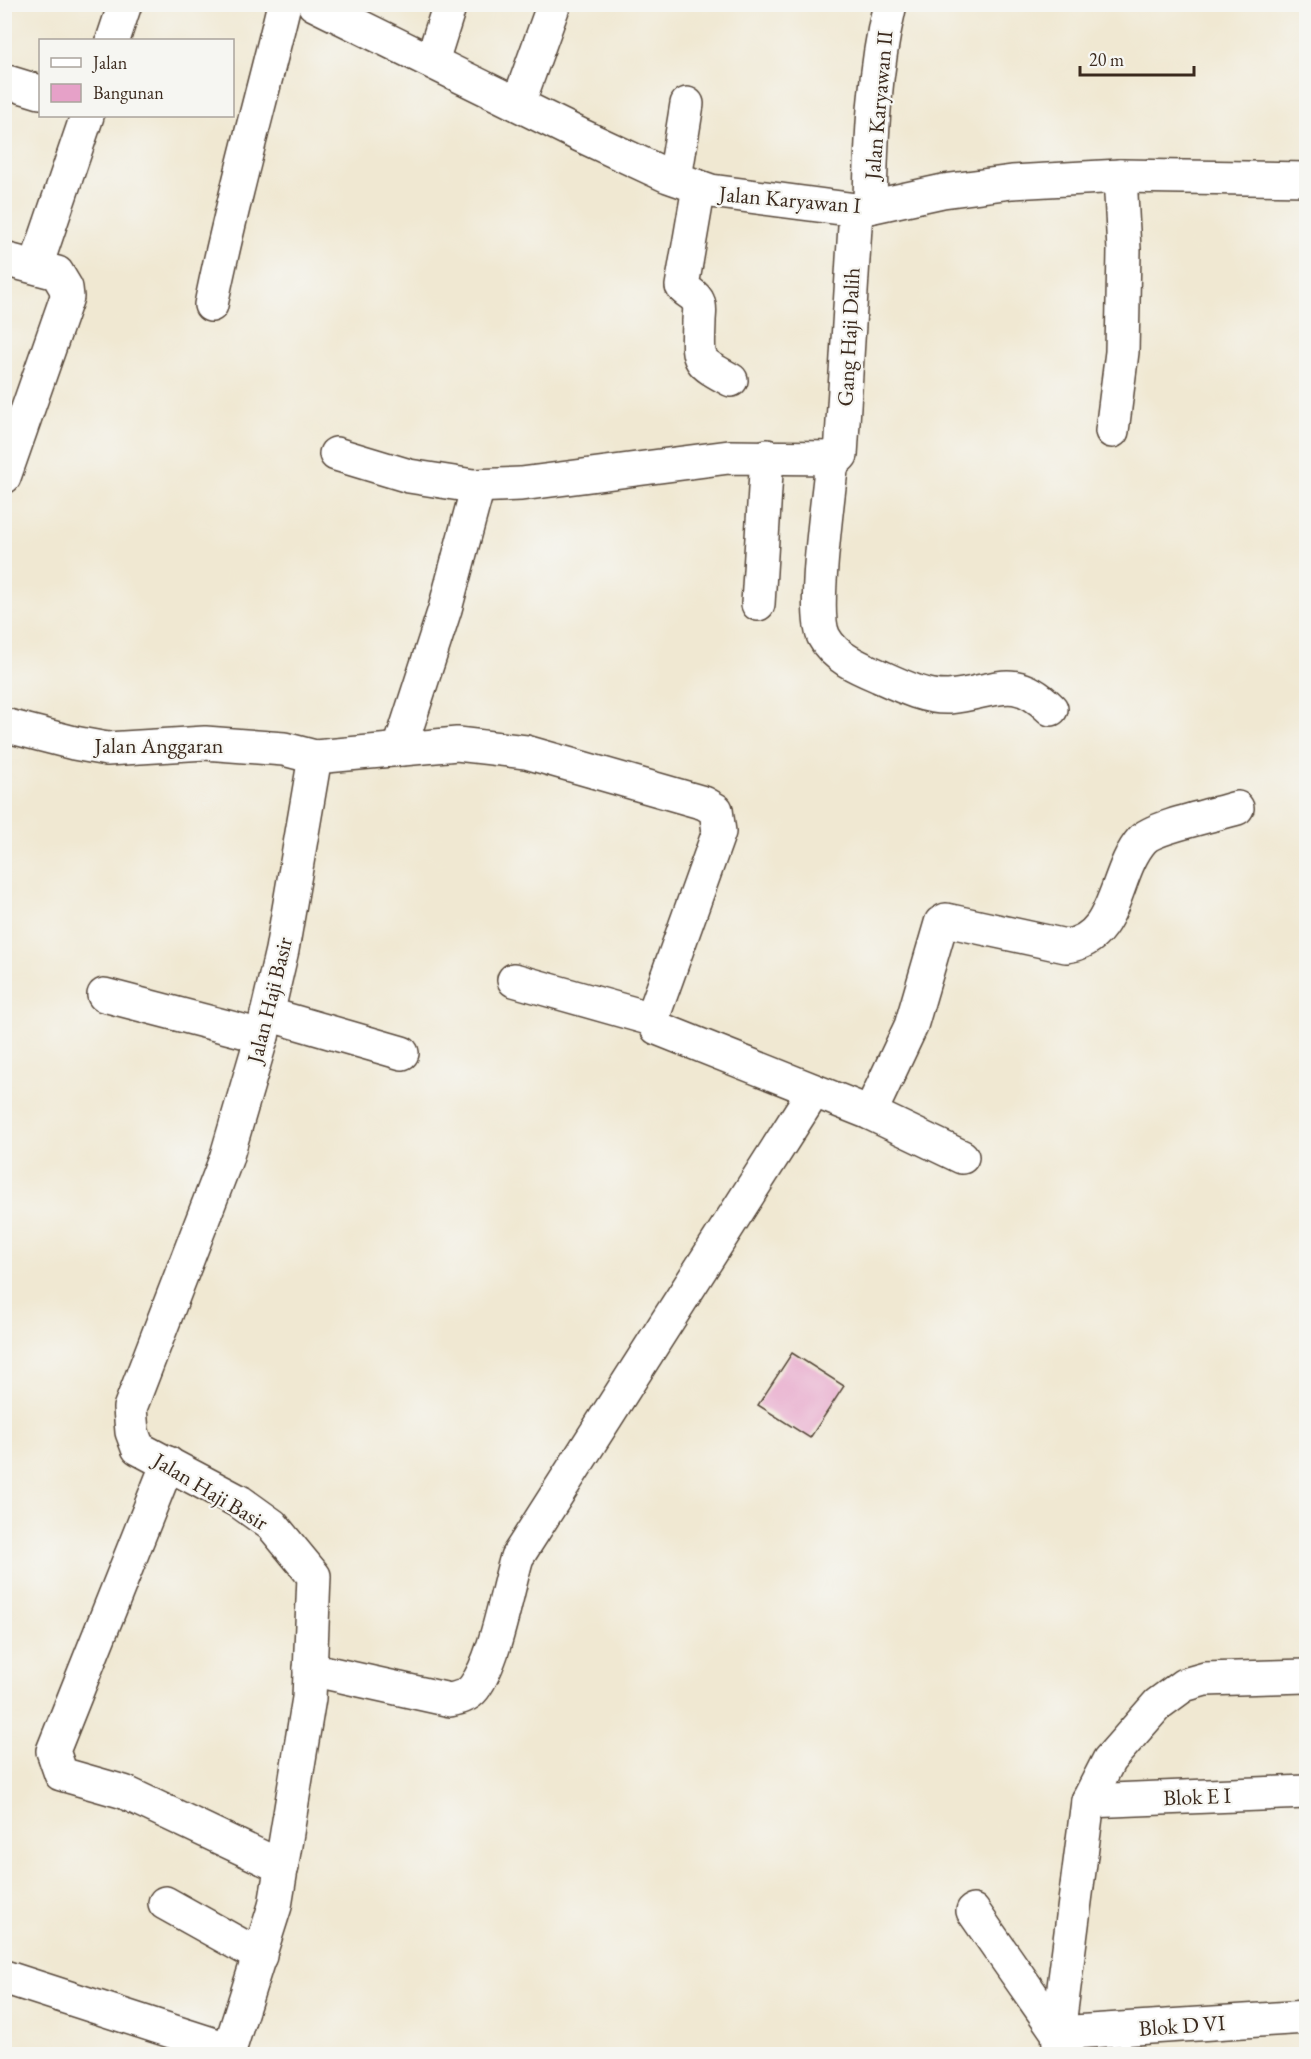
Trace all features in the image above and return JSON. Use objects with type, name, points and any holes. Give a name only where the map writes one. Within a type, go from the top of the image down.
[{"type":"street","points":[[113,39],[125,4]]},
{"type":"street","points":[[211,305],[226,229],[255,128],[284,4]]},
{"type":"street","name":"Jalan Karyawan I","points":[[314,4],[518,104],[687,183],[711,191],[863,208],[943,191],[1012,182],[1120,176],[1306,179]]},
{"type":"street","points":[[432,62],[450,4]]},
{"type":"street","points":[[518,104],[554,4]]},
{"type":"street","name":"Jalan Karyawan II","points":[[863,208],[880,47],[890,4]]},
{"type":"street","points":[[4,81],[39,92]]},
{"type":"street","points":[[687,105],[687,183],[682,286],[694,295],[700,304],[698,357],[704,365],[731,380]]},
{"type":"street","points":[[36,266],[87,117]]},
{"type":"street","points":[[1112,431],[1122,351],[1124,250],[1120,176]]},
{"type":"street","name":"Gang Haji Dalih","points":[[832,460],[841,455],[863,208]]},
{"type":"street","points":[[4,259],[57,273],[66,288],[67,297],[4,477]]},
{"type":"street","points":[[336,454],[409,476],[478,486],[521,484],[642,467],[767,456],[832,460],[818,610],[824,637],[833,650],[858,667],[913,691],[948,697],[1010,686],[1036,693],[1051,709]]},
{"type":"street","points":[[758,604],[767,456]]},
{"type":"street","points":[[400,748],[445,609],[478,486]]},
{"type":"street","name":"Jalan Anggaran","points":[[4,724],[74,743],[107,749],[205,743],[284,749],[315,758]]},
{"type":"street","points":[[315,758],[457,744],[526,752],[704,803],[716,810],[719,832],[652,1019]]},
{"type":"street","name":"Jalan Haji Basir","points":[[229,2052],[275,1906],[282,1867],[309,1698],[312,1571],[272,1525],[240,1502],[138,1448],[132,1432],[130,1408],[226,1160],[265,1025],[282,950],[315,758]]},
{"type":"street","points":[[870,1113],[910,1026],[940,923],[946,920],[1066,946],[1081,945],[1102,926],[1143,839],[1162,830],[1237,808]]},
{"type":"street","points":[[514,980],[652,1019],[657,1028],[870,1113],[962,1156]]},
{"type":"street","points":[[104,996],[402,1053]]},
{"type":"street","points":[[310,1669],[450,1700],[463,1697],[473,1689],[498,1633],[517,1557],[814,1091]]},
{"type":"street","points":[[168,1463],[53,1751],[62,1774],[124,1792],[282,1867]]},
{"type":"street","points":[[1059,2044],[1088,1801],[1109,1760],[1158,1704],[1184,1685],[1205,1679],[1306,1676]]},
{"type":"street","name":"Blok E I","points":[[1088,1801],[1306,1792]]},
{"type":"street","points":[[165,1903],[260,1956]]},
{"type":"street","points":[[973,1911],[1059,2044]]},
{"type":"street","points":[[4,1977],[229,2052]]},
{"type":"street","name":"Blok D VI","points":[[1059,2044],[1306,2017]]},
{"type":"building","points":[[792,1353],[844,1386],[810,1438],[758,1405]]}]
